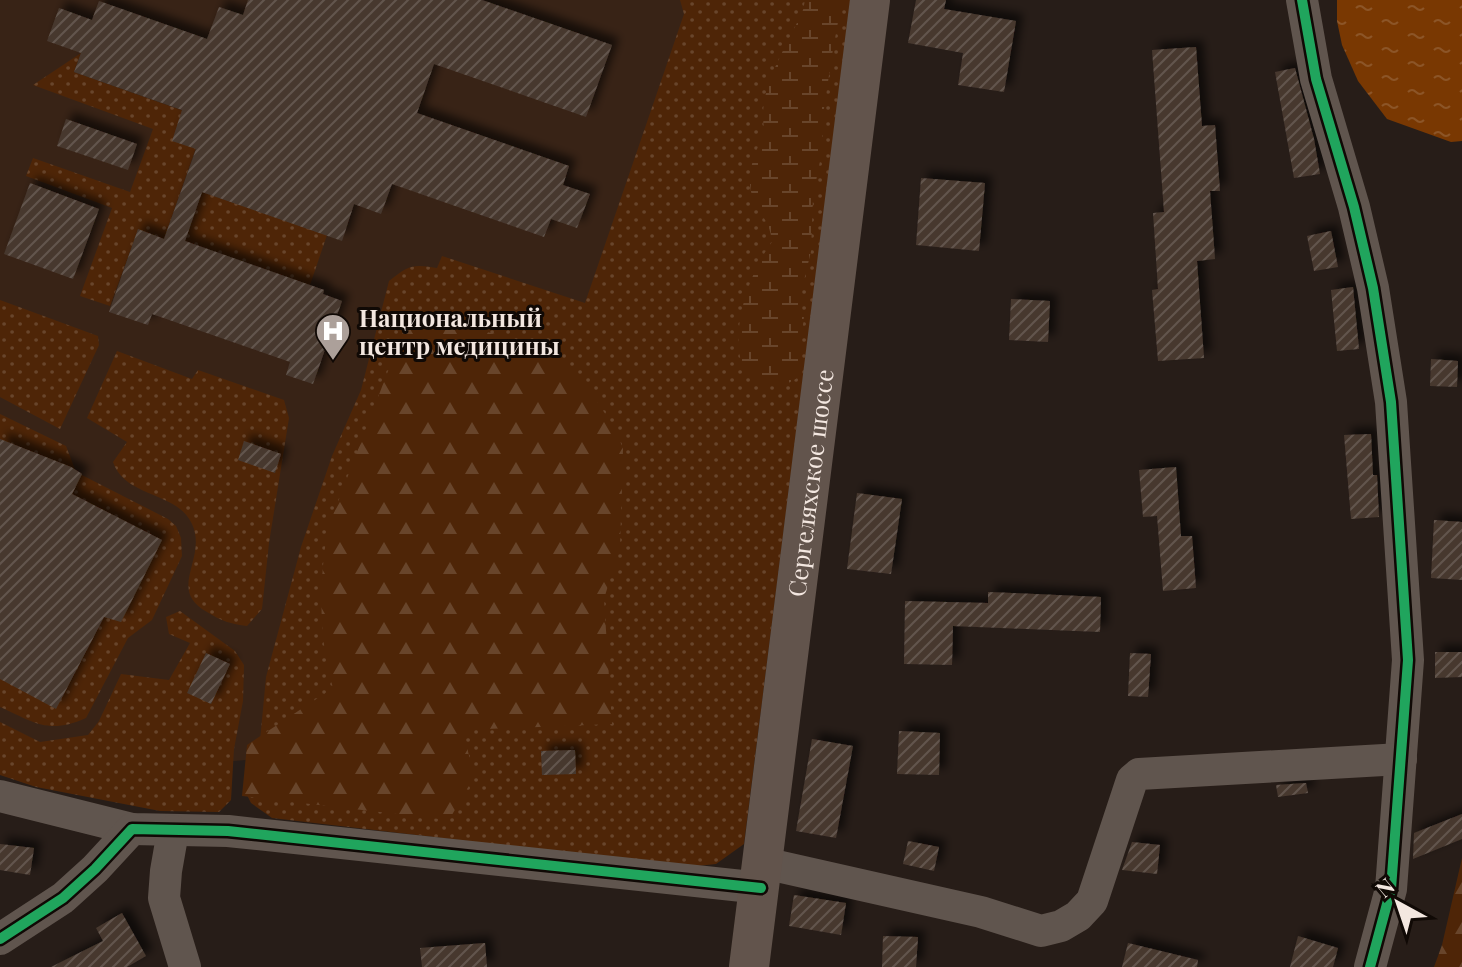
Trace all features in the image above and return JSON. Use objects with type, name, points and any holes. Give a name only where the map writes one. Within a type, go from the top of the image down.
[{"type":"main road","name":"Сергеляхское шоссе","points":[[749,967],[870,0]]},
{"type":"street","points":[[1302,0],[1316,79],[1354,207],[1373,288],[1391,402],[1408,660],[1391,889],[1370,967]]},
{"type":"street","points":[[0,796],[132,829],[228,831],[762,876],[981,912],[1041,931],[1061,926],[1078,916],[1092,901],[1132,780],[1139,774],[1401,759]]},
{"type":"street","points":[[0,939],[63,898],[132,829]]},
{"type":"street","points":[[173,831],[164,898],[185,967]]},
{"type":"shaded area","name":"Национальный центр медицины","points":[[0,0],[720,0],[612,724],[235,761],[0,758]]},
{"type":"green space","points":[[680,0],[851,0],[744,844],[716,864],[688,867],[272,818],[251,803],[246,793],[260,741],[266,677],[301,547],[332,456],[361,390],[389,281],[412,267],[437,268],[442,256],[585,303],[684,14]]},
{"type":"green space","points":[[805,0],[842,0],[823,115],[822,151],[813,196],[811,251],[799,302],[804,316],[797,378],[780,386],[769,386],[751,380],[741,360],[739,343],[746,296],[757,267],[772,242],[768,225],[751,192],[750,174],[765,132],[764,101],[768,85]]},
{"type":"green space","points":[[81,53],[74,72],[206,119],[164,239],[138,230],[110,306],[80,296],[112,208],[26,176],[33,158],[130,192],[153,129],[33,85]]},
{"type":"green space","points":[[202,192],[327,235],[310,285],[185,241]]},
{"type":"green space","points":[[0,300],[98,336],[99,345],[60,429],[0,397]]},
{"type":"green space","points":[[406,324],[416,329],[467,327],[547,347],[586,385],[616,430],[623,449],[620,546],[604,599],[612,724],[463,730],[474,777],[449,820],[242,796],[247,745],[333,688],[322,629],[323,568],[328,528]]},
{"type":"green space","points":[[117,351],[192,379],[198,370],[284,400],[289,418],[262,609],[247,626],[222,620],[195,603],[188,583],[196,537],[192,524],[175,505],[139,489],[119,474],[113,462],[127,442],[87,418]]},
{"type":"green space","points":[[0,414],[66,446],[76,472],[168,519],[176,526],[181,538],[182,556],[152,620],[128,638],[86,718],[61,726],[32,722],[0,707]]},
{"type":"green space","points":[[180,611],[235,651],[244,665],[243,701],[234,749],[231,800],[219,812],[160,811],[36,787],[0,775],[0,722],[40,742],[88,735],[99,721],[121,674],[169,680],[190,643],[169,634],[166,617]]},
{"type":"green space","points":[[1462,858],[1462,967],[1434,967],[1442,945]]},
{"type":"water","points":[[1337,0],[1462,0],[1462,141],[1451,142],[1387,119],[1358,81],[1342,45]]},
{"type":"building","points":[[248,0],[482,0],[612,45],[586,117],[434,64],[417,113],[569,166],[563,185],[590,194],[577,228],[551,219],[544,237],[392,184],[381,214],[354,204],[342,241],[202,192],[185,241],[324,290],[323,294],[342,301],[313,384],[286,375],[290,362],[152,314],[148,325],[109,312],[138,229],[164,239],[196,149],[172,141],[182,110],[74,72],[81,53],[47,41],[59,8],[92,20],[99,1],[207,39],[219,7],[243,15]]},
{"type":"building","points":[[916,0],[946,0],[944,9],[1016,21],[1004,92],[958,85],[963,53],[908,43]]},
{"type":"building","points":[[1196,47],[1202,126],[1215,125],[1220,191],[1210,191],[1215,259],[1197,261],[1204,358],[1158,361],[1152,290],[1158,289],[1153,213],[1164,212],[1152,50]]},
{"type":"building","points":[[1295,68],[1320,174],[1294,178],[1275,72]]},
{"type":"building","points":[[66,119],[137,144],[128,170],[57,146]]},
{"type":"building","points":[[921,178],[985,183],[979,251],[916,245]]},
{"type":"building","points":[[30,183],[99,209],[73,279],[4,254]]},
{"type":"building","points":[[1331,231],[1338,267],[1314,271],[1307,236]]},
{"type":"building","points":[[1353,287],[1359,349],[1337,351],[1331,290]]},
{"type":"building","points":[[1011,299],[1050,301],[1048,342],[1009,340]]},
{"type":"building","points":[[1431,359],[1458,361],[1457,387],[1430,386]]},
{"type":"building","points":[[1371,434],[1379,517],[1351,519],[1344,435]]},
{"type":"building","points":[[0,439],[71,467],[82,474],[72,494],[162,540],[121,622],[104,617],[56,709],[0,679]]},
{"type":"building","points":[[244,441],[281,454],[275,473],[238,460]]},
{"type":"building","points":[[1176,467],[1181,536],[1192,536],[1196,588],[1163,591],[1157,516],[1143,517],[1139,470]]},
{"type":"building","points":[[857,493],[902,499],[891,574],[847,569]]},
{"type":"building","points":[[1434,520],[1462,522],[1462,580],[1431,578]]},
{"type":"building","points":[[988,592],[1101,597],[1100,632],[953,626],[952,665],[904,664],[905,601],[988,603]]},
{"type":"building","points":[[1435,652],[1462,652],[1462,677],[1435,678]]},
{"type":"building","points":[[206,653],[230,664],[211,704],[187,693]]},
{"type":"building","points":[[1130,653],[1151,654],[1148,697],[1128,696]]},
{"type":"building","points":[[899,731],[940,733],[939,775],[897,774]]},
{"type":"building","points":[[812,739],[853,746],[836,838],[796,831]]},
{"type":"building","points":[[575,750],[576,774],[542,775],[541,751]]},
{"type":"building","points":[[1306,783],[1308,793],[1278,797],[1276,785]]},
{"type":"building","points":[[1462,814],[1462,839],[1413,859],[1414,833]]},
{"type":"building","points":[[908,841],[939,847],[934,871],[903,864]]},
{"type":"building","points":[[1132,842],[1160,845],[1157,874],[1122,870]]},
{"type":"building","points":[[0,844],[34,848],[30,875],[0,870]]},
{"type":"building","points":[[794,895],[846,903],[841,935],[789,926]]},
{"type":"building","points":[[122,913],[146,956],[127,967],[51,967],[103,941],[96,928]]},
{"type":"building","points":[[883,936],[918,937],[916,967],[882,967]]},
{"type":"building","points":[[1298,936],[1338,948],[1333,967],[1290,967]]},
{"type":"building","points":[[485,943],[487,967],[422,967],[420,948]]},
{"type":"building","points":[[1128,943],[1198,960],[1197,967],[1122,967]]},
{"type":"cycle path","points":[[1302,0],[1316,79],[1354,207],[1373,288],[1391,402],[1408,660],[1391,889],[1370,967]]},
{"type":"cycle path","points":[[0,939],[63,898],[132,829],[228,831],[761,888]]},
{"type":"place","name":"Национальный центр медицины","points":[[333,362]]}]
